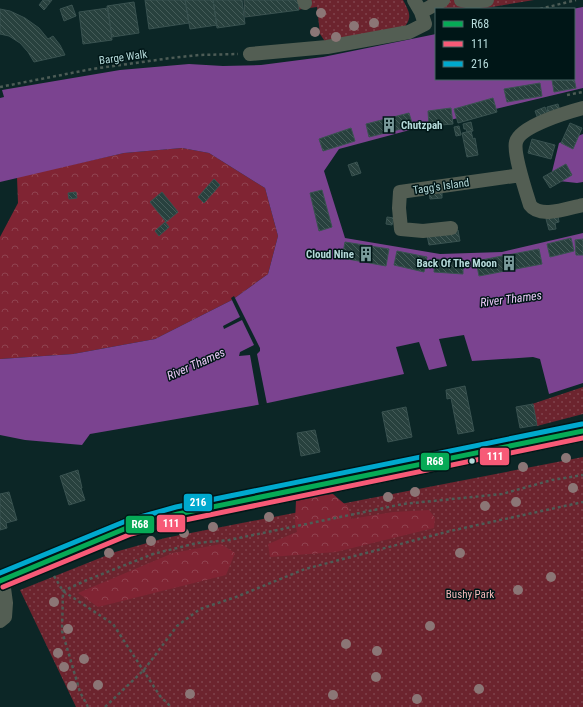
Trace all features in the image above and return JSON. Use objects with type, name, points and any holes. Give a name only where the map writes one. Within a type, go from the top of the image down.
[{"type":"highway","points":[[1,581],[129,527],[178,514],[583,431]]},
{"type":"lane","points":[[250,54],[327,47],[409,32],[420,12],[443,0]]},
{"type":"lane","points":[[461,0],[471,2],[487,0]]},
{"type":"lane","points":[[583,108],[542,122],[525,131],[519,136],[516,143],[521,175],[530,204],[537,211],[548,212],[583,205]]},
{"type":"lane","name":"Tagg's Island","points":[[451,228],[423,231],[401,229],[399,208],[400,192],[521,175]]},
{"type":"lane","points":[[0,621],[5,617],[6,603],[1,581]]},
{"type":"path","points":[[544,8],[576,0]]},
{"type":"path","name":"Barge Walk","points":[[0,87],[92,69],[171,58],[199,55],[250,54]]},
{"type":"path","points":[[567,95],[583,92]]},
{"type":"path","points":[[63,591],[154,554],[197,543],[229,540],[403,504],[502,494],[552,480],[583,475]]},
{"type":"path","points":[[105,707],[144,670],[177,626],[200,609],[236,597],[305,569],[450,531],[583,502]]},
{"type":"path","points":[[52,572],[63,591],[113,624],[160,696],[171,707]]},
{"type":"path","points":[[63,591],[62,631],[80,692],[88,707]]},
{"type":"green space","points":[[244,0],[403,0],[409,12],[409,19],[402,30],[326,43],[320,34],[317,7],[245,17]]},
{"type":"green space","points":[[427,0],[534,0],[486,8],[436,8]]},
{"type":"green space","points":[[182,148],[209,153],[265,188],[278,236],[268,274],[232,300],[155,339],[73,354],[0,359],[0,237],[18,203],[17,177],[124,153]]},
{"type":"green space","points":[[583,387],[583,414],[537,426],[532,404]]},
{"type":"green space","name":"Bushy Park","points":[[583,457],[583,707],[76,707],[20,590],[115,552],[165,538]]},
{"type":"green space","points":[[333,494],[348,507],[351,519],[393,512],[429,510],[435,518],[434,528],[336,552],[270,557],[268,544],[297,532],[295,521],[296,501]]},
{"type":"green space","points":[[221,544],[235,553],[226,575],[98,607],[78,593],[173,553]]},
{"type":"water","name":"River Thames","points":[[583,7],[583,88],[421,127],[339,149],[324,171],[345,238],[440,254],[502,252],[583,233],[583,383],[549,394],[540,359],[533,357],[472,361],[464,335],[439,339],[447,366],[429,370],[419,342],[396,347],[404,374],[263,404],[90,434],[82,445],[25,440],[0,435],[0,359],[73,354],[155,339],[232,300],[268,274],[278,236],[265,188],[209,153],[182,148],[124,153],[0,182],[0,98],[4,97],[2,90],[120,70],[189,64],[223,66],[261,65],[323,57],[435,34],[435,80],[575,80],[575,8]]},
{"type":"water","points":[[583,134],[583,182],[577,183],[550,180],[559,143]]},
{"type":"pier","points":[[234,296],[260,348],[260,351],[257,354],[267,404],[259,406],[250,355],[239,356],[240,352],[254,345],[242,320],[224,329],[223,326],[240,317],[231,298]]},
{"type":"building","points":[[43,0],[52,0],[44,10],[39,5]]},
{"type":"building","points":[[145,0],[185,0],[189,23],[149,29]]},
{"type":"building","points":[[185,0],[213,0],[217,25],[190,29]]},
{"type":"building","points":[[213,0],[242,0],[245,24],[217,28]]},
{"type":"building","points":[[244,0],[298,0],[299,10],[245,17]]},
{"type":"building","points":[[134,2],[139,33],[112,37],[107,6]]},
{"type":"building","points":[[72,5],[76,16],[64,21],[60,9]]},
{"type":"building","points":[[108,8],[112,40],[83,44],[79,12]]},
{"type":"building","points":[[0,9],[10,11],[25,18],[39,28],[48,39],[53,36],[65,55],[34,62],[20,43],[9,36],[0,34]]},
{"type":"building","points":[[552,80],[574,80],[576,88],[554,92]]},
{"type":"building","points":[[540,83],[542,96],[507,102],[504,89]]},
{"type":"building","points":[[493,98],[497,112],[458,123],[454,109]]},
{"type":"building","points":[[558,104],[560,111],[548,114],[547,107]]},
{"type":"building","points":[[545,107],[548,115],[538,119],[535,111]]},
{"type":"building","points":[[451,108],[453,124],[429,126],[428,111]]},
{"type":"building","name":"Chutzpah","points":[[409,113],[413,126],[369,137],[366,124]]},
{"type":"building","points":[[471,122],[473,131],[467,132],[466,129],[464,129],[463,124]]},
{"type":"building","points":[[570,123],[582,128],[573,149],[561,143]]},
{"type":"building","points":[[459,126],[461,135],[456,136],[454,127]]},
{"type":"building","points":[[351,128],[355,141],[323,151],[319,139]]},
{"type":"building","points":[[471,131],[473,139],[475,138],[478,155],[467,157],[462,133]]},
{"type":"building","points":[[532,139],[555,145],[551,159],[528,153]]},
{"type":"building","points":[[357,162],[361,173],[352,176],[348,165]]},
{"type":"building","points":[[566,164],[572,175],[550,188],[543,177]]},
{"type":"building","points":[[214,179],[220,185],[204,203],[198,197]]},
{"type":"building","points":[[322,190],[332,227],[319,231],[310,193]]},
{"type":"building","points":[[442,191],[442,198],[430,199],[429,192]]},
{"type":"building","points":[[76,192],[77,198],[69,199],[68,193]]},
{"type":"building","points":[[162,192],[178,212],[166,222],[150,202]]},
{"type":"building","points":[[558,216],[559,222],[555,223],[556,229],[549,230],[546,219]]},
{"type":"building","points":[[387,217],[394,218],[392,225],[386,224]]},
{"type":"building","points":[[165,222],[169,227],[159,236],[155,231]]},
{"type":"building","points":[[458,230],[460,241],[429,245],[427,235]]},
{"type":"building","points":[[571,238],[574,251],[550,257],[547,244]]},
{"type":"building","points":[[583,239],[583,255],[576,255],[575,240]]},
{"type":"building","name":"Cloud Nine","points":[[345,242],[389,249],[386,266],[342,258]]},
{"type":"building","name":"Back Of The Moon","points":[[539,249],[542,264],[479,276],[476,261]]},
{"type":"building","points":[[397,251],[427,257],[424,272],[394,265]]},
{"type":"building","points":[[435,259],[463,261],[463,274],[434,272]]},
{"type":"building","points":[[465,386],[474,431],[458,434],[451,398],[447,399],[446,390]]},
{"type":"building","points":[[533,404],[537,425],[520,428],[516,407]]},
{"type":"building","points":[[406,407],[412,437],[388,442],[382,412]]},
{"type":"building","points":[[315,430],[320,452],[301,456],[297,433]]},
{"type":"building","points":[[78,470],[85,500],[69,505],[60,476]]},
{"type":"building","points":[[9,492],[17,520],[6,523],[7,528],[0,530],[0,494]]},
{"type":"transit line","name":"216","points":[[0,573],[126,521],[176,507],[582,424]]},
{"type":"transit line","name":"R68","points":[[0,581],[129,527],[178,514],[583,431]]},
{"type":"transit line","name":"111","points":[[3,587],[131,534],[180,521],[583,438]]},
{"type":"place","name":"Chutzpah","points":[[389,125]]},
{"type":"place","name":"Cloud Nine","points":[[366,254]]},
{"type":"place","name":"Back Of The Moon","points":[[509,263]]}]
